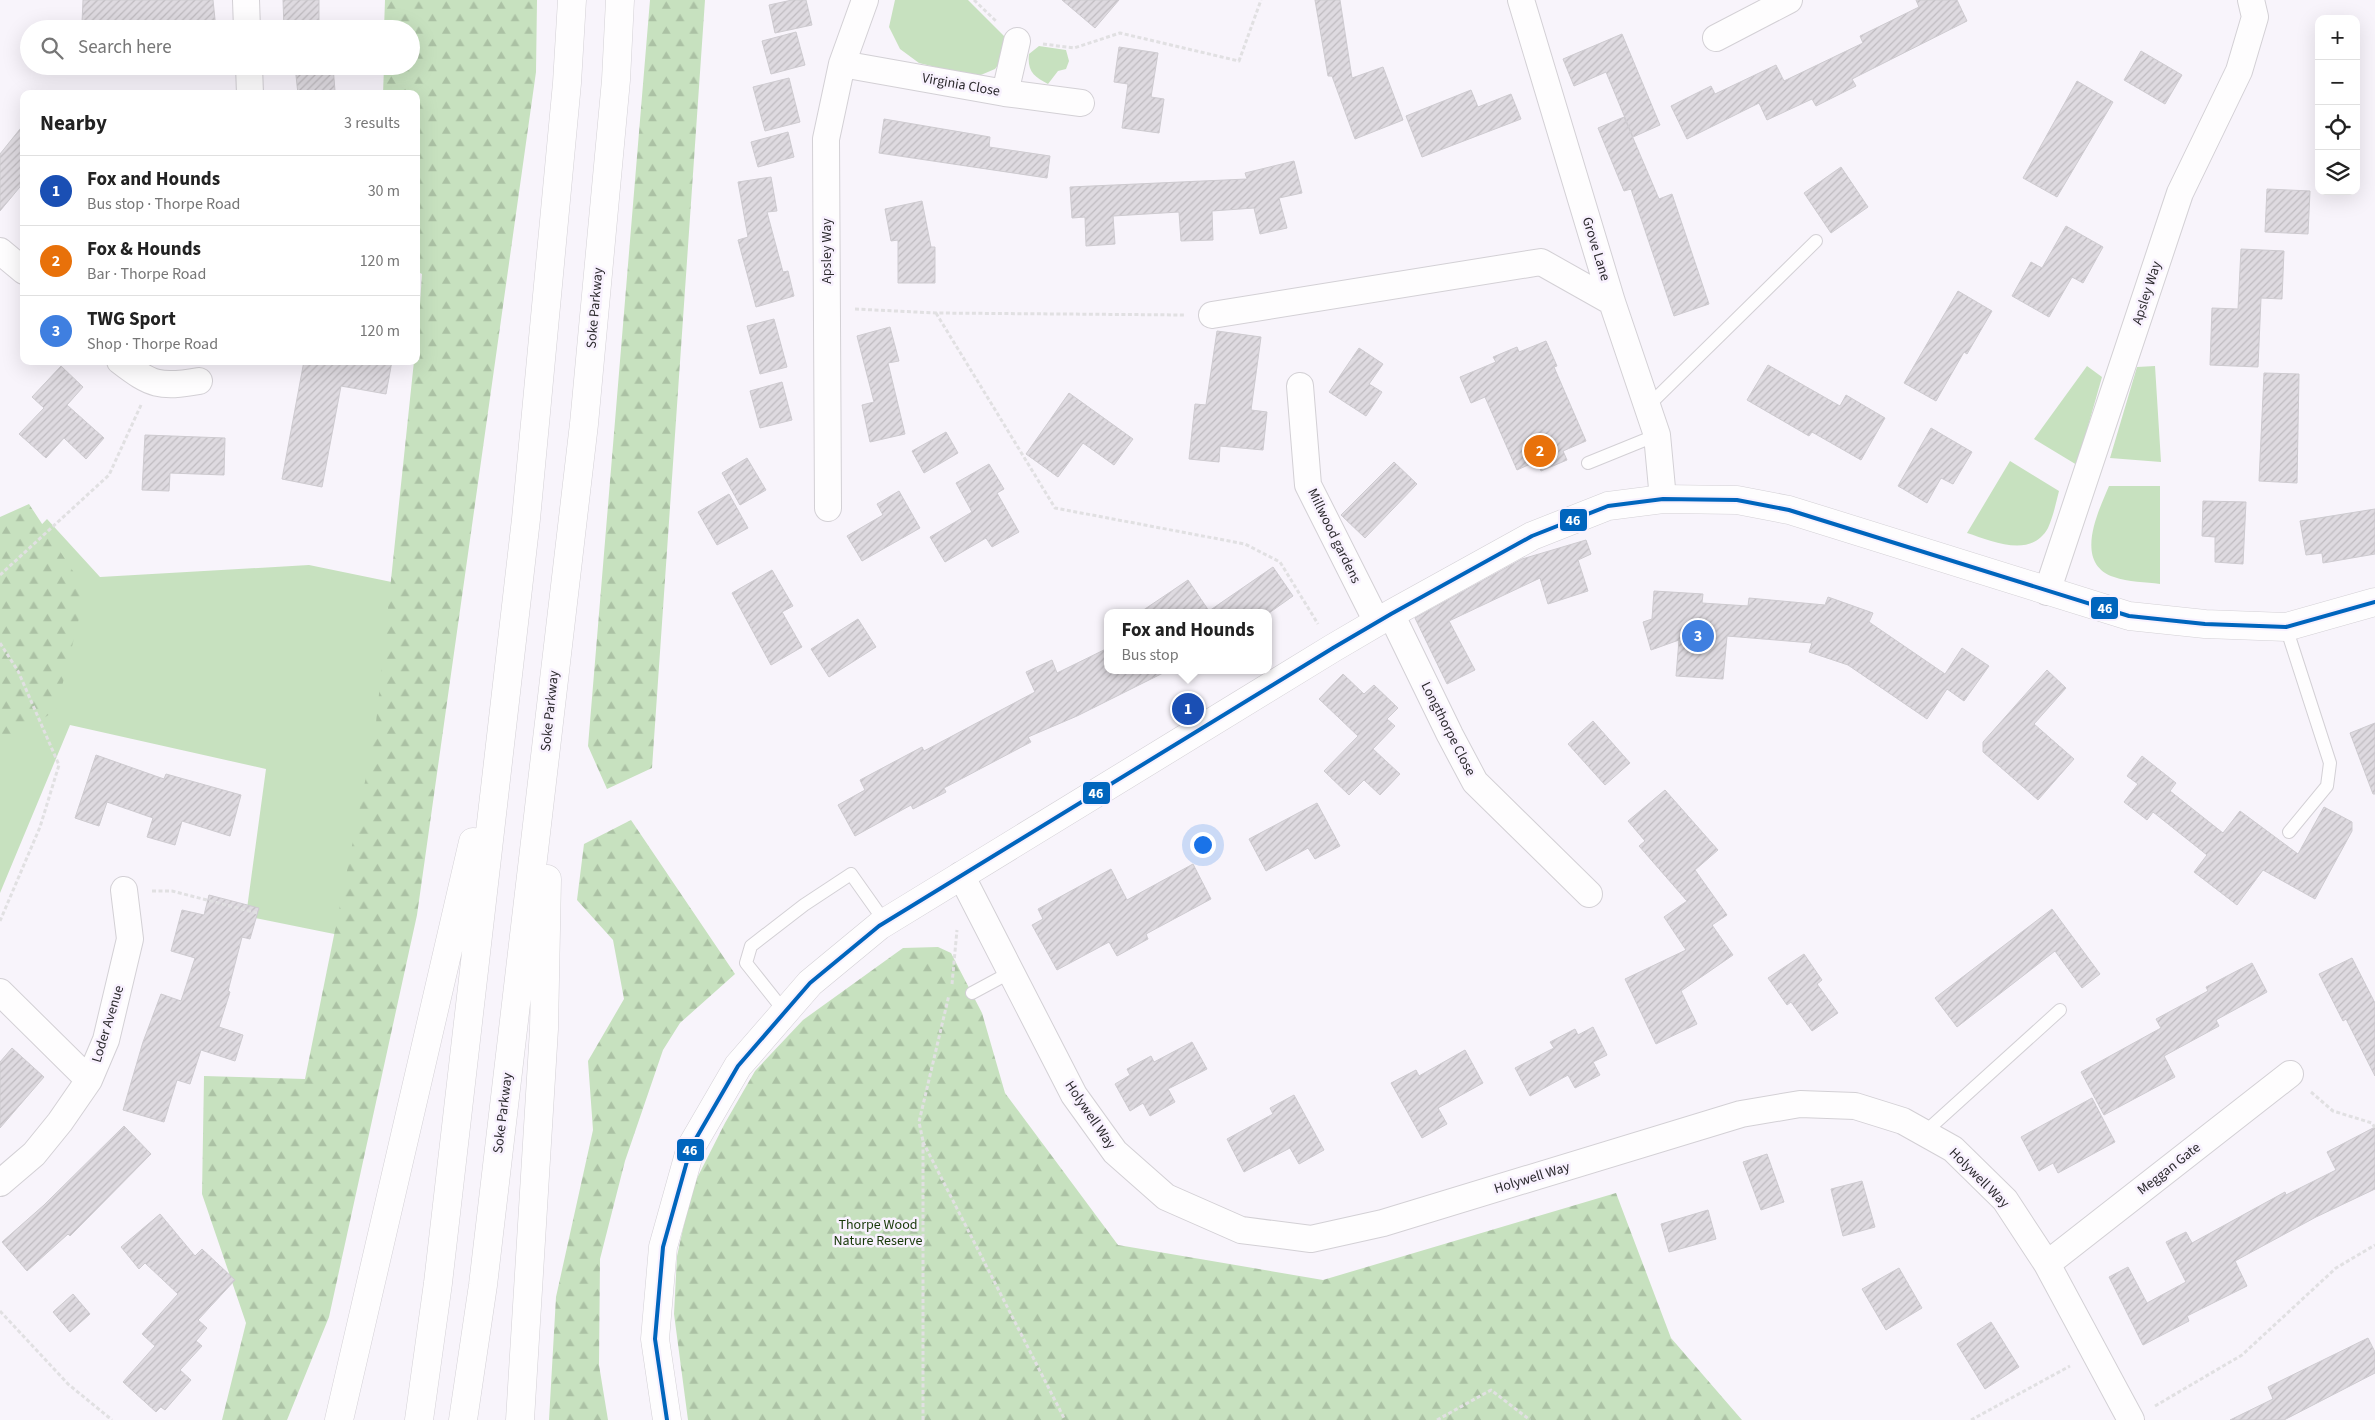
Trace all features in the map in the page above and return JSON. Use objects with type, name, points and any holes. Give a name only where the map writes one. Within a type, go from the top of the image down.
[{"type":"main road","points":[[419,1420],[438,1283],[526,519],[566,93],[572,0]]},
{"type":"main road","name":"Soke Parkway","points":[[463,1420],[484,1275],[585,414],[616,80],[620,0]]},
{"type":"main road","points":[[667,1420],[655,1339],[663,1247],[691,1147],[738,1066],[810,982],[885,922],[1333,648],[1532,536],[1608,506],[1663,499],[1737,500],[1788,510],[2129,616],[2205,624],[2286,627],[2375,602]]},
{"type":"main road","points":[[520,1420],[544,1029],[550,715]]},
{"type":"main road","points":[[339,1420],[502,716]]},
{"type":"street","points":[[246,0],[247,20]]},
{"type":"street","name":"Apsley Way","points":[[828,508],[826,139],[842,64],[865,0]]},
{"type":"street","name":"Grove Lane","points":[[1521,0],[1612,302],[1657,436],[1663,499]]},
{"type":"street","points":[[1716,38],[1789,0]]},
{"type":"street","name":"Apsley Way","points":[[2047,592],[2180,193],[2239,72],[2255,17],[2251,0]]},
{"type":"street","points":[[1005,93],[1017,41]]},
{"type":"street","name":"Virginia Close","points":[[842,64],[1005,93],[1081,103]]},
{"type":"street","points":[[249,75],[250,90]]},
{"type":"street","points":[[0,252],[20,269]]},
{"type":"street","points":[[1212,315],[1541,262],[1612,302]]},
{"type":"street","points":[[125,365],[142,378],[152,382],[172,385],[199,381]]},
{"type":"street","name":"Millwood gardens","points":[[1300,386],[1308,485],[1384,618]]},
{"type":"street","name":"Longthorpe Close","points":[[1384,618],[1475,782],[1589,894]]},
{"type":"street","name":"Holywell Way","points":[[962,875],[1074,1095],[1115,1152],[1166,1197],[1241,1230],[1311,1239],[1382,1224],[1742,1114],[1800,1104],[1855,1106],[1903,1121],[1953,1148],[2005,1200],[2048,1264],[2131,1420]]},
{"type":"street","name":"Loder Avenue","points":[[0,1183],[34,1154],[60,1122],[89,1080],[106,1040],[130,939],[124,890]]},
{"type":"street","points":[[0,992],[89,1080]]},
{"type":"street","name":"Meggan Gate","points":[[2048,1264],[2290,1074]]},
{"type":"lane","points":[[1647,407],[1816,241]]},
{"type":"lane","points":[[1588,463],[1657,436]]},
{"type":"lane","points":[[2286,627],[2330,764],[2327,786],[2289,832]]},
{"type":"lane","points":[[785,1012],[746,963],[751,946],[804,905],[851,874],[885,922]]},
{"type":"lane","points":[[972,993],[1011,972]]},
{"type":"lane","points":[[1924,1133],[2060,1010]]},
{"type":"path","points":[[974,0],[1017,41],[1074,48],[1120,32],[1239,61],[1261,0]]},
{"type":"path","points":[[827,307],[936,313],[1212,315]]},
{"type":"path","points":[[936,313],[1054,508],[1245,544],[1280,562],[1333,648]]},
{"type":"path","points":[[0,575],[109,475],[152,382]]},
{"type":"path","points":[[0,643],[18,671],[59,765],[40,827],[0,921]]},
{"type":"path","points":[[124,890],[172,892],[257,913]]},
{"type":"path","points":[[923,1420],[922,1141],[919,1122],[952,984],[957,924]]},
{"type":"path","points":[[2290,1074],[2333,1111],[2372,1123],[2375,1128]]},
{"type":"path","points":[[922,1141],[1065,1420]]},
{"type":"path","points":[[2131,1420],[2242,1355],[2336,1268],[2375,1245]]},
{"type":"path","points":[[0,1310],[68,1384],[112,1420]]},
{"type":"path","points":[[1971,1420],[2095,1353]]},
{"type":"path","points":[[1437,1420],[1491,1390],[1530,1420]]},
{"type":"green space","points":[[385,0],[537,0],[536,72],[417,915],[329,1317],[287,1420],[222,1420],[246,1323],[202,1194],[204,1076],[305,1079],[375,732],[414,365],[420,365],[422,274],[420,273],[420,90],[383,90],[384,75],[420,75],[420,20],[384,20]]},
{"type":"green space","points":[[650,0],[705,0],[652,768],[607,789],[588,746]]},
{"type":"green space","points":[[895,0],[968,0],[1007,39],[1005,56],[995,69],[976,77],[919,63],[900,49],[889,27]]},
{"type":"green space","points":[[1039,46],[1066,50],[1069,61],[1066,69],[1058,71],[1048,84],[1035,76],[1029,65],[1029,54]]},
{"type":"green space","points":[[2087,366],[2102,377],[2077,465],[2034,439]]},
{"type":"green space","points":[[2155,366],[2161,462],[2110,458],[2137,367]]},
{"type":"green space","points":[[2010,461],[2059,491],[2048,528],[2041,537],[2032,543],[2010,545],[1967,533]]},
{"type":"green space","points":[[2109,486],[2160,486],[2160,584],[2119,579],[2102,570],[2094,561],[2092,536],[2099,509]]},
{"type":"green space","points":[[29,504],[86,591],[56,710],[0,747],[0,517]]},
{"type":"green space","points":[[47,519],[100,577],[309,565],[411,586],[344,936],[246,916],[266,769],[70,725],[0,893],[0,568]]},
{"type":"green space","points":[[631,820],[735,974],[680,1023],[663,1050],[625,1161],[600,1259],[599,1365],[608,1420],[549,1420],[556,1297],[593,1130],[588,1061],[624,999],[613,940],[577,900],[584,844]]},
{"type":"green space","name":"Thorpe Wood Nature Reserve","points":[[938,947],[951,953],[982,1013],[1005,1093],[1118,1245],[1323,1280],[1616,1193],[1671,1338],[1742,1420],[688,1420],[674,1314],[677,1256],[692,1188],[725,1123],[755,1071],[803,1020],[903,948]]},
{"type":"building","points":[[83,0],[213,0],[215,20],[82,20]]},
{"type":"building","points":[[283,0],[319,0],[319,20],[284,20]]},
{"type":"building","points":[[792,0],[806,0],[812,25],[775,33],[769,5]]},
{"type":"building","points":[[1062,0],[1119,0],[1095,28]]},
{"type":"building","points":[[1315,0],[1340,0],[1352,78],[1383,67],[1403,120],[1355,139],[1332,76],[1328,76]]},
{"type":"building","points":[[1916,0],[1957,0],[1967,21],[1852,79],[1856,86],[1816,106],[1812,99],[1767,120],[1759,103],[1687,139],[1671,106],[1711,86],[1715,94],[1776,65],[1784,81],[1863,43],[1860,36],[1919,7]]},
{"type":"building","points":[[796,32],[805,65],[771,74],[762,41]]},
{"type":"building","points":[[1622,34],[1660,125],[1633,137],[1606,72],[1574,86],[1563,59]]},
{"type":"building","points":[[1119,47],[1158,53],[1151,97],[1164,99],[1159,133],[1122,128],[1128,84],[1114,82]]},
{"type":"building","points":[[2141,51],[2182,75],[2165,104],[2124,80]]},
{"type":"building","points":[[296,75],[334,75],[335,90],[298,90]]},
{"type":"building","points":[[789,78],[800,122],[765,131],[753,87]]},
{"type":"building","points":[[2077,81],[2113,102],[2057,197],[2023,178]]},
{"type":"building","points":[[1471,90],[1478,107],[1511,94],[1521,119],[1422,157],[1406,116]]},
{"type":"building","points":[[1624,117],[1659,199],[1672,194],[1709,304],[1674,316],[1631,189],[1624,191],[1598,128]]},
{"type":"building","points":[[884,119],[990,137],[989,147],[1050,156],[1047,178],[879,153]]},
{"type":"building","points":[[20,129],[20,187],[0,211],[0,154]]},
{"type":"building","points":[[788,132],[794,157],[758,167],[751,142]]},
{"type":"building","points":[[1294,161],[1302,193],[1279,198],[1287,228],[1260,234],[1254,208],[1212,211],[1213,240],[1181,241],[1179,212],[1113,216],[1115,244],[1086,246],[1085,217],[1072,218],[1070,187],[1247,179],[1245,173]]},
{"type":"building","points":[[1841,167],[1868,207],[1831,233],[1804,193]]},
{"type":"building","points":[[771,177],[777,211],[767,212],[783,272],[788,271],[794,296],[756,307],[738,240],[748,237],[738,182]]},
{"type":"building","points":[[2267,189],[2310,191],[2308,234],[2265,232]]},
{"type":"building","points":[[922,201],[931,247],[935,247],[935,283],[898,283],[898,240],[891,241],[885,209]]},
{"type":"building","points":[[2066,226],[2103,247],[2083,283],[2072,277],[2049,317],[2012,296],[2031,262],[2042,268]]},
{"type":"building","points":[[2241,249],[2284,251],[2282,299],[2261,298],[2258,367],[2210,365],[2212,308],[2238,309]]},
{"type":"building","points":[[1958,291],[1992,311],[1967,354],[1964,352],[1936,401],[1904,383]]},
{"type":"building","points":[[774,319],[787,367],[760,374],[747,326]]},
{"type":"building","points":[[890,327],[899,361],[888,363],[905,434],[870,442],[862,405],[874,402],[857,336]]},
{"type":"building","points":[[1217,331],[1261,337],[1251,410],[1267,412],[1263,450],[1220,446],[1219,462],[1189,459],[1195,404],[1206,405]]},
{"type":"building","points":[[1546,341],[1557,366],[1554,367],[1586,441],[1563,451],[1567,460],[1541,471],[1537,461],[1517,470],[1485,397],[1471,403],[1460,377],[1496,362],[1493,357],[1517,347],[1519,352]]},
{"type":"building","points":[[1359,348],[1383,364],[1369,384],[1382,392],[1366,416],[1329,392]]},
{"type":"building","points":[[303,365],[391,365],[386,394],[341,386],[322,487],[282,479]]},
{"type":"building","points":[[1768,365],[1840,406],[1846,395],[1885,418],[1861,460],[1812,432],[1809,436],[1747,400]]},
{"type":"building","points":[[61,366],[83,387],[67,405],[104,438],[86,459],[64,438],[46,458],[19,434],[44,408],[32,397]]},
{"type":"building","points":[[2264,373],[2299,374],[2297,483],[2259,481]]},
{"type":"building","points":[[782,382],[792,420],[760,428],[750,391]]},
{"type":"building","points":[[1069,393],[1133,439],[1114,465],[1083,443],[1058,477],[1026,454]]},
{"type":"building","points":[[1931,428],[1972,452],[1953,484],[1941,478],[1927,503],[1898,486]]},
{"type":"building","points":[[946,432],[958,453],[924,473],[912,451]]},
{"type":"building","points":[[145,435],[225,438],[224,475],[170,473],[169,491],[142,490]]},
{"type":"building","points":[[747,458],[766,490],[740,505],[722,473]]},
{"type":"building","points":[[1394,462],[1417,484],[1365,538],[1341,515]]},
{"type":"building","points":[[989,464],[1004,489],[997,493],[1019,532],[992,547],[986,538],[945,562],[930,537],[972,512],[956,483]]},
{"type":"building","points":[[899,491],[920,528],[862,561],[847,536],[883,515],[877,504]]},
{"type":"building","points":[[729,494],[748,528],[717,545],[698,512]]},
{"type":"building","points":[[2203,501],[2246,502],[2243,564],[2215,562],[2215,537],[2202,536]]},
{"type":"building","points":[[2375,509],[2375,554],[2323,563],[2322,553],[2306,555],[2300,521]]},
{"type":"building","points":[[1586,540],[1591,554],[1578,560],[1588,591],[1548,604],[1540,578],[1449,621],[1475,670],[1447,684],[1415,618],[1522,559]]},
{"type":"building","points":[[1273,567],[1293,596],[1272,611],[1272,609],[1212,609]]},
{"type":"building","points":[[772,570],[793,606],[782,612],[802,647],[771,665],[732,593]]},
{"type":"building","points":[[1188,580],[1208,609],[1145,609]]},
{"type":"building","points":[[1654,591],[1703,594],[1702,603],[1748,606],[1749,598],[1825,605],[1828,597],[1873,613],[1869,622],[1945,674],[1962,648],[1989,666],[1964,701],[1947,689],[1927,719],[1848,665],[1809,652],[1812,643],[1727,636],[1723,679],[1676,676],[1679,640],[1651,650],[1643,622],[1652,619]]},
{"type":"building","points":[[858,619],[876,647],[829,677],[811,649]]},
{"type":"building","points":[[1104,650],[1104,674],[1161,674],[1077,716],[1028,737],[1031,742],[944,788],[946,792],[913,809],[911,805],[855,836],[838,805],[865,790],[860,780],[922,747],[924,751],[1035,692],[1026,672],[1052,660],[1057,673]]},
{"type":"building","points":[[2047,670],[2066,688],[2034,724],[2074,759],[2038,800],[1983,752],[1983,742]]},
{"type":"building","points":[[1343,674],[1364,694],[1374,685],[1398,708],[1387,719],[1395,726],[1373,749],[1400,774],[1380,795],[1364,780],[1349,795],[1324,771],[1358,736],[1319,699]]},
{"type":"building","points":[[1593,721],[1630,763],[1605,785],[1568,744]]},
{"type":"building","points":[[2375,723],[2375,794],[2373,794],[2350,733]]},
{"type":"building","points":[[96,755],[164,779],[166,774],[241,795],[230,836],[182,821],[175,845],[147,837],[153,818],[107,802],[99,826],[75,818]]},
{"type":"building","points":[[2142,756],[2176,783],[2170,791],[2223,833],[2240,811],[2298,854],[2324,807],[2352,822],[2352,831],[2315,899],[2263,870],[2237,905],[2194,872],[2207,855],[2153,812],[2147,820],[2124,802],[2138,784],[2127,776]]},
{"type":"building","points":[[1665,790],[1718,850],[1695,870],[1727,915],[1712,925],[1733,955],[1681,991],[1697,1024],[1656,1044],[1625,979],[1686,950],[1664,917],[1687,901],[1639,846],[1645,841],[1628,821]]},
{"type":"building","points":[[1317,803],[1340,846],[1315,859],[1308,848],[1266,871],[1249,839]]},
{"type":"building","points":[[1193,864],[1211,899],[1146,934],[1148,939],[1117,956],[1109,942],[1057,970],[1032,925],[1043,919],[1038,909],[1111,869],[1127,900]]},
{"type":"building","points":[[209,895],[259,908],[250,939],[242,937],[228,991],[230,992],[219,1027],[243,1035],[235,1061],[201,1050],[190,1084],[177,1080],[164,1122],[123,1110],[143,1042],[161,994],[181,1001],[195,958],[171,951],[182,910],[204,915]]},
{"type":"building","points":[[2052,909],[2100,974],[2082,988],[2055,951],[1957,1027],[1935,998]]},
{"type":"building","points":[[1804,954],[1822,980],[1817,984],[1838,1013],[1812,1031],[1791,1002],[1787,1005],[1768,978]]},
{"type":"building","points":[[2352,958],[2375,1003],[2375,1076],[2346,1019],[2343,1021],[2319,974]]},
{"type":"building","points":[[2252,963],[2267,992],[2216,1020],[2219,1026],[2164,1056],[2175,1077],[2104,1115],[2081,1072],[2161,1028],[2156,1019],[2208,991],[2206,987]]},
{"type":"building","points":[[1593,1027],[1607,1055],[1593,1062],[1600,1075],[1575,1088],[1568,1075],[1530,1096],[1515,1068],[1554,1048],[1550,1042],[1575,1029],[1578,1035]]},
{"type":"building","points":[[1192,1042],[1207,1069],[1168,1089],[1175,1102],[1150,1116],[1143,1103],[1130,1111],[1115,1084],[1130,1075],[1127,1069],[1151,1056],[1154,1062]]},
{"type":"building","points":[[12,1048],[44,1077],[0,1128],[0,1062]]},
{"type":"building","points":[[1465,1050],[1483,1083],[1438,1108],[1447,1124],[1422,1138],[1391,1083],[1416,1070],[1419,1076]]},
{"type":"building","points":[[1294,1095],[1324,1150],[1299,1164],[1290,1148],[1244,1172],[1227,1139],[1273,1114],[1270,1108]]},
{"type":"building","points":[[2092,1098],[2115,1142],[2058,1173],[2053,1163],[2039,1171],[2021,1137]]},
{"type":"building","points":[[124,1126],[151,1154],[70,1236],[68,1234],[27,1271],[2,1242],[44,1205]]},
{"type":"building","points":[[2375,1127],[2375,1189],[2316,1217],[2235,1261],[2247,1286],[2187,1316],[2189,1321],[2143,1345],[2109,1277],[2128,1267],[2147,1303],[2186,1282],[2166,1242],[2186,1232],[2192,1243],[2285,1192],[2286,1195],[2336,1170],[2327,1152]]},
{"type":"building","points":[[1767,1154],[1784,1202],[1761,1210],[1743,1162]]},
{"type":"building","points":[[1862,1181],[1875,1227],[1843,1236],[1831,1189]]},
{"type":"building","points":[[1708,1210],[1716,1239],[1669,1252],[1661,1224]]},
{"type":"building","points":[[160,1214],[195,1256],[202,1249],[235,1280],[198,1320],[207,1328],[196,1341],[202,1346],[180,1370],[191,1380],[165,1410],[161,1407],[156,1412],[123,1382],[155,1346],[142,1334],[178,1294],[145,1263],[139,1269],[121,1247]]},
{"type":"building","points":[[1899,1268],[1922,1308],[1886,1330],[1862,1289]]},
{"type":"building","points":[[73,1294],[90,1314],[70,1332],[53,1312]]},
{"type":"building","points":[[1991,1322],[2019,1367],[1985,1389],[1957,1344]]},
{"type":"building","points":[[2368,1338],[2375,1352],[2375,1373],[2284,1420],[2230,1420],[2273,1399],[2268,1387]]},
{"type":"transit line","name":"46","points":[[667,1420],[655,1339],[663,1247],[691,1147],[738,1066],[810,983],[879,926],[1333,648],[1532,536],[1608,506],[1663,499],[1737,500],[1789,510],[2129,616],[2205,624],[2286,627],[2375,602]]},
{"type":"place","name":"Fox & Hounds","points":[[1540,451]]},
{"type":"place","name":"TWG Sport","points":[[1698,636]]},
{"type":"place","name":"Fox and Hounds","points":[[1188,709]]}]
